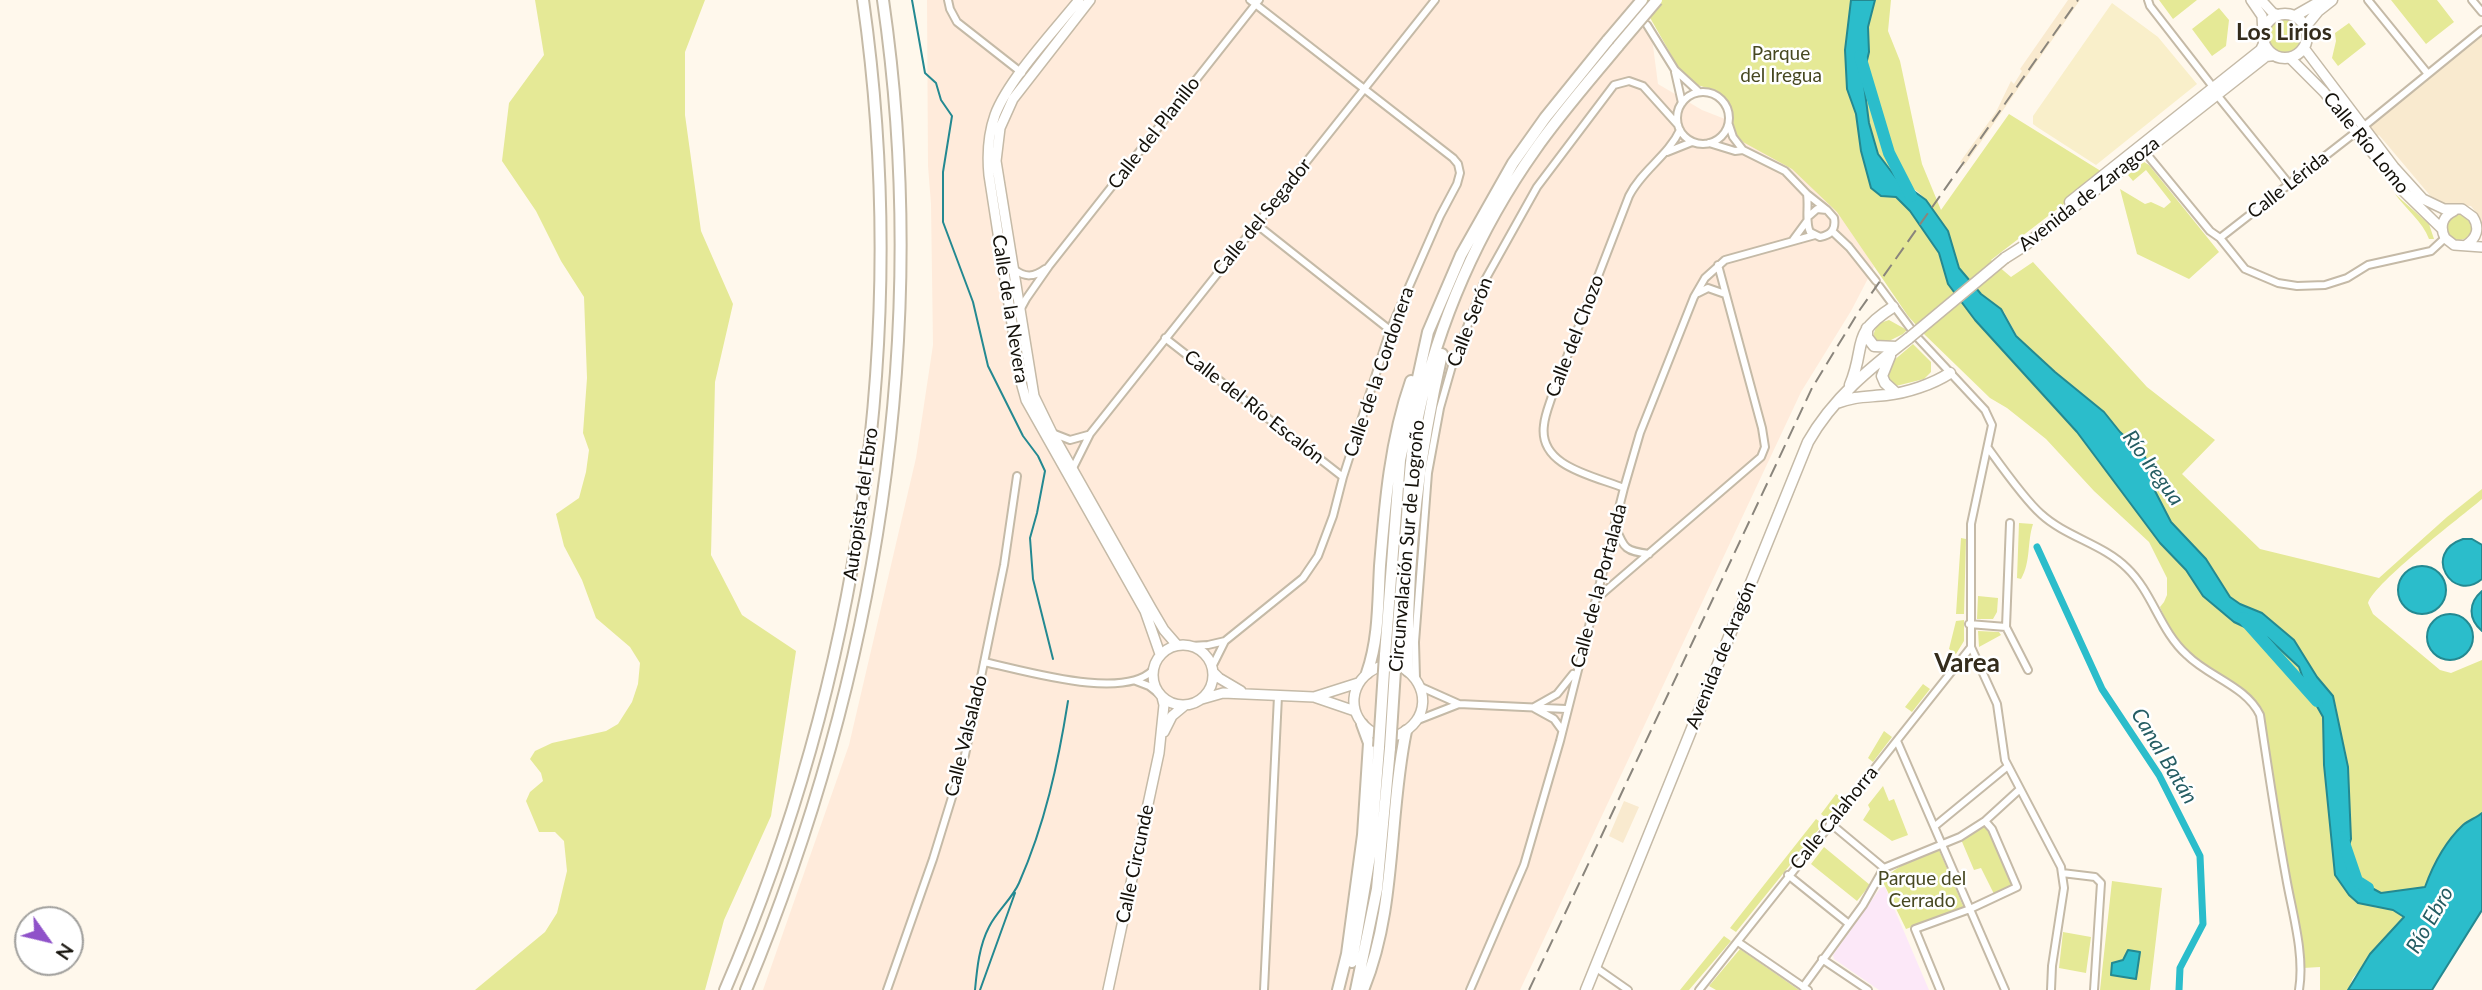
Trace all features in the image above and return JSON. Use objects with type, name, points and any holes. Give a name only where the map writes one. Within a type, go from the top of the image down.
[{"type":"highway","name":"Autopista del Ebro","points":[[725,990],[774,864],[818,725],[842,627],[865,494],[878,360],[881,249],[877,127],[863,0]]},
{"type":"highway","name":"Autopista del Ebro","points":[[746,990],[789,880],[833,743],[866,602],[885,487],[898,348],[900,238],[895,116],[883,0]]},
{"type":"highway","name":"Circunvalación Sur de Logroño","points":[[1356,990],[1377,889],[1391,655],[1410,475],[1418,418],[1431,368],[1464,273],[1491,222],[1535,150],[1642,0]]},
{"type":"highway","name":"Circunvalación Sur de Logroño","points":[[1391,655],[1400,460],[1428,332],[1461,255],[1513,163],[1545,118],[1613,43],[1657,0]]},
{"type":"highway","points":[[1409,672],[1412,564],[1423,452],[1430,406],[1455,297]]},
{"type":"highway","points":[[1367,673],[1374,653],[1382,541],[1394,438],[1428,332]]},
{"type":"highway","points":[[1339,990],[1347,954],[1363,835],[1369,743],[1362,724]]},
{"type":"highway","points":[[1363,990],[1377,944],[1385,899],[1402,733]]},
{"type":"highway","name":"Circunvalación Sur de Logroño","points":[[1345,990],[1368,877],[1384,747]]},
{"type":"main road","name":"Calle de la Nevera","points":[[1079,0],[1000,103],[990,133],[987,158],[1026,400],[1144,611],[1160,654]]},
{"type":"main road","name":"Calle de la Nevera","points":[[1090,0],[1013,99],[1000,128],[996,161],[1034,396],[1052,433],[1151,608],[1177,645]]},
{"type":"main road","points":[[2251,0],[2262,16],[2264,39],[2274,55],[2290,58],[2304,48],[2305,27],[2295,16]]},
{"type":"main road","points":[[2261,0],[2273,13],[2295,16],[2323,0]]},
{"type":"main road","points":[[2305,27],[2318,11],[2332,0]]},
{"type":"main road","points":[[2264,39],[2268,22],[2279,15]]},
{"type":"main road","name":"Avenida de Zaragoza","points":[[2005,258],[2146,152],[2261,50],[2264,39]]},
{"type":"main road","name":"Calle Río Lomo","points":[[2304,48],[2359,129]]},
{"type":"main road","name":"Avenida de Zaragoza","points":[[2005,258],[2104,173],[2215,91],[2266,56],[2274,55]]},
{"type":"main road","name":"Calle Río Lomo","points":[[2290,58],[2359,129],[2402,190],[2443,233]]},
{"type":"main road","name":"Calle Río Lomo","points":[[2379,155],[2423,199],[2438,207],[2456,210]]},
{"type":"main road","points":[[2466,244],[2480,233],[2476,220],[2469,212],[2456,210],[2444,219],[2443,233],[2454,245],[2482,247]]},
{"type":"main road","name":"Avenida de Aragón","points":[[1586,990],[1794,474],[1814,432],[1848,388],[2005,258]]},
{"type":"main road","points":[[1848,388],[1857,366],[1861,337],[1877,317],[1893,307]]},
{"type":"main road","points":[[1867,328],[1867,337],[1874,346],[1895,349],[1882,376],[1887,386],[1896,393]]},
{"type":"main road","points":[[1833,405],[1857,396],[1896,393],[1950,373]]},
{"type":"main road","points":[[1246,694],[1219,678],[1205,654],[1191,646],[1177,645],[1160,654],[1153,670],[1154,686],[1169,702],[1185,705],[1223,693],[1314,697],[1355,711]]},
{"type":"main road","points":[[1374,733],[1362,724],[1355,711],[1354,692],[1367,673],[1378,667]]},
{"type":"main road","points":[[1202,699],[1212,684],[1212,670]]},
{"type":"main road","points":[[1402,733],[1418,720],[1423,709],[1421,687],[1409,672]]},
{"type":"main road","points":[[1314,697],[1358,683]]},
{"type":"main road","name":"Calle Circunde","points":[[1108,990],[1161,737],[1164,705],[1160,695]]},
{"type":"main road","name":"Calle Circunde","points":[[1161,737],[1172,716],[1185,705]]},
{"type":"street","points":[[948,0],[957,22],[1022,73]]},
{"type":"street","name":"Calle del Segador","points":[[1073,468],[1090,434],[1435,0]]},
{"type":"street","points":[[2148,0],[2215,91],[2289,184]]},
{"type":"street","points":[[2368,0],[2428,74]]},
{"type":"street","points":[[2472,0],[2482,12]]},
{"type":"street","name":"Calle de la Cordonera","points":[[1191,646],[1225,641],[1290,590],[1311,568],[1324,542],[1390,330],[1460,173],[1453,158],[1255,2]]},
{"type":"street","name":"Calle del Planillo","points":[[1019,312],[1049,266],[1255,2]]},
{"type":"street","points":[[1595,601],[1756,463],[1765,447],[1717,265],[1733,257],[1793,240],[1815,235],[1826,236],[1832,230],[1835,218],[1785,171],[1743,149],[1733,136],[1722,100],[1715,95],[1699,92],[1675,70],[1647,25]]},
{"type":"street","name":"Calle Lérida","points":[[2220,238],[2482,30]]},
{"type":"street","points":[[1675,70],[1682,103],[1677,117],[1679,127],[1693,142],[1709,143],[1735,151],[1743,149]]},
{"type":"street","name":"Calle Serón","points":[[1409,672],[1415,642],[1428,473],[1440,408],[1452,366],[1485,280],[1537,187],[1614,85],[1629,80],[1643,86],[1679,127]]},
{"type":"street","points":[[1682,103],[1699,92]]},
{"type":"street","points":[[1709,143],[1721,136],[1728,123]]},
{"type":"street","name":"Calle del Chozo","points":[[1624,488],[1562,463],[1547,446],[1544,425],[1553,393],[1629,196],[1636,183],[1665,153],[1679,127]]},
{"type":"street","name":"Calle del Chozo","points":[[1665,153],[1693,142]]},
{"type":"street","points":[[2146,152],[2210,231],[2220,238],[2245,269],[2269,280],[2297,286],[2325,285],[2347,278],[2368,265],[2431,251],[2443,233]]},
{"type":"street","points":[[1807,194],[1808,227],[1815,235]]},
{"type":"street","points":[[1793,240],[1817,209],[1828,210]]},
{"type":"street","points":[[1256,224],[1390,330]]},
{"type":"street","points":[[1832,230],[1855,254],[1916,337],[1988,415],[1992,425],[1971,524],[1971,647],[1997,704],[2008,766],[2061,867],[2064,888],[2051,990]]},
{"type":"street","name":"Calle de la Portalada","points":[[1470,990],[1524,865],[1640,433],[1693,298],[1717,265]]},
{"type":"street","points":[[1012,268],[1023,276],[1032,276],[1049,266]]},
{"type":"street","points":[[1693,298],[1708,288],[1725,295]]},
{"type":"street","name":"Calle del Río Escalón","points":[[1165,338],[1343,477]]},
{"type":"street","points":[[1052,433],[1070,440],[1090,434]]},
{"type":"street","points":[[1988,448],[2041,515],[2105,550],[2140,580],[2167,630],[2186,655],[2211,674],[2232,685],[2256,708],[2260,715],[2298,948],[2301,979],[2299,990]]},
{"type":"street","name":"Calle Valsalado","points":[[887,990],[933,859],[965,755],[1004,565],[1017,476]]},
{"type":"street","points":[[2010,523],[2006,627],[2028,670]]},
{"type":"street","points":[[1615,526],[1626,548],[1633,552],[1649,554]]},
{"type":"street","points":[[1969,624],[2006,627]]},
{"type":"street","name":"Calle de la Cordonera","points":[[1212,670],[1225,641]]},
{"type":"street","name":"Calle Calahorra","points":[[1699,990],[1971,647]]},
{"type":"street","points":[[984,662],[1086,682],[1105,684],[1136,681],[1149,686],[1160,695]]},
{"type":"street","points":[[1532,708],[1557,694],[1577,669]]},
{"type":"street","points":[[1136,681],[1153,670]]},
{"type":"street","points":[[1421,687],[1459,704],[1566,709]]},
{"type":"street","points":[[1264,990],[1278,696]]},
{"type":"street","points":[[1418,720],[1459,704]]},
{"type":"street","points":[[1532,708],[1554,719],[1562,730]]},
{"type":"street","points":[[1897,741],[2005,990]]},
{"type":"street","points":[[1935,826],[2008,766]]},
{"type":"street","points":[[1738,942],[1806,988],[1822,959],[1849,924],[1884,868],[1942,845],[1985,821],[2021,789]]},
{"type":"street","points":[[1940,990],[1915,929],[1970,909],[2017,887],[1992,829],[1985,821]]},
{"type":"street","points":[[1830,823],[1884,868]]},
{"type":"street","points":[[2062,873],[2095,877],[2101,883],[2094,990]]},
{"type":"street","points":[[1788,875],[1849,924]]},
{"type":"street","points":[[1822,959],[1868,990]]},
{"type":"street","points":[[1595,967],[1628,990]]},
{"type":"shaded area","points":[[927,0],[1647,0],[1658,84],[1702,110],[1766,135],[1850,225],[1874,267],[1851,311],[1801,392],[1520,990],[763,990],[849,745],[916,458],[933,345]]},
{"type":"shaded area","points":[[2068,0],[2080,0],[1964,166],[1960,162],[1996,112],[2011,81],[2014,84],[2022,71],[2020,69]]},
{"type":"shaded area","points":[[2482,30],[2482,230],[2481,219],[2471,206],[2440,204],[2433,199],[2379,135],[2375,138],[2369,130],[2374,118]]},
{"type":"shaded area","points":[[1624,801],[1639,807],[1623,843],[1609,836]]},
{"type":"shaded area","points":[[1881,887],[1885,887],[1929,990],[1879,990],[1834,959],[1833,955]]},
{"type":"green space","points":[[535,0],[705,0],[685,52],[685,115],[701,231],[733,304],[715,382],[711,555],[742,615],[796,651],[771,816],[724,920],[705,990],[475,990],[545,932],[557,913],[567,871],[564,841],[555,832],[539,832],[526,801],[530,792],[543,781],[541,773],[530,759],[535,751],[552,743],[606,731],[618,724],[632,702],[638,684],[640,663],[630,647],[596,618],[582,580],[564,546],[556,514],[579,498],[589,450],[583,433],[587,378],[584,297],[561,261],[536,211],[502,161],[509,103],[544,55]]},
{"type":"green space","name":"Parque del Iregua","points":[[1640,0],[1851,0],[1845,50],[1847,86],[1856,114],[1861,151],[1871,188],[1881,196],[1896,197],[1910,211],[1939,253],[1948,284],[1975,320],[2077,432],[2160,543],[2186,570],[2203,596],[2234,622],[2268,638],[2299,667],[2306,687],[2323,717],[2324,765],[2335,875],[2374,907],[2393,910],[2404,917],[2353,978],[2348,990],[2320,990],[2320,967],[2303,968],[2258,707],[2241,689],[2191,654],[2173,632],[2160,607],[2167,595],[2167,578],[2149,542],[2094,491],[2046,439],[1990,398],[1925,335],[1908,316],[1837,212],[1792,169],[1743,142],[1737,135],[1732,111],[1726,99],[1717,91],[1694,84],[1682,74]]},
{"type":"green space","name":"Parque del Iregua","points":[[1875,0],[1891,0],[1888,31],[1900,61],[1922,164],[1941,210],[2009,114],[2104,173],[1991,260],[2011,277],[2033,262],[2147,387],[2215,440],[2182,474],[2260,549],[2379,578],[2482,489],[2482,499],[2386,580],[2368,603],[2373,614],[2440,670],[2451,673],[2482,660],[2482,813],[2461,828],[2448,843],[2425,887],[2381,893],[2350,873],[2346,858],[2351,839],[2348,767],[2336,706],[2330,692],[2317,677],[2294,640],[2262,613],[2230,597],[2206,559],[2171,522],[2155,491],[2150,468],[2143,453],[2120,432],[2104,412],[2054,372],[2018,338],[2004,312],[1981,294],[1959,268],[1948,231],[1926,200],[1897,179],[1878,154],[1869,125],[1863,77],[1869,52],[1868,27]]},
{"type":"green space","points":[[2159,0],[2197,0],[2173,19]]},
{"type":"green space","points":[[2391,0],[2437,0],[2454,22],[2426,44]]},
{"type":"green space","points":[[2219,8],[2229,20],[2226,46],[2212,56],[2192,29]]},
{"type":"green space","points":[[2284,17],[2297,22],[2302,35],[2297,48],[2284,53],[2271,48],[2266,35],[2271,22]]},
{"type":"green space","points":[[2349,23],[2366,44],[2338,66],[2332,58],[2335,33]]},
{"type":"green space","points":[[2144,162],[2219,252],[2189,279],[2137,254],[2120,189],[2145,204],[2151,202],[2164,208],[2171,202],[2146,170],[2133,181],[2128,175]]},
{"type":"green space","points":[[2395,194],[2429,224],[2434,239],[2429,239]]},
{"type":"green space","points":[[2459,214],[2468,218],[2472,227],[2468,236],[2459,240],[2450,236],[2446,227],[2450,218]]},
{"type":"green space","points":[[1889,320],[1907,330],[1881,345],[1872,339],[1877,324]]},
{"type":"green space","points":[[1913,344],[1931,362],[1931,372],[1924,379],[1896,386],[1886,378],[1892,362]]},
{"type":"green space","points":[[2019,523],[2033,524],[2026,566],[2021,579],[2017,578]]},
{"type":"green space","points":[[1961,538],[1966,539],[1964,614],[1956,614]]},
{"type":"green space","points":[[1978,596],[1998,598],[1997,612],[1993,619],[1977,619]]},
{"type":"green space","points":[[1964,620],[1964,641],[1956,654],[1949,649],[1956,621]]},
{"type":"green space","points":[[1978,631],[1999,632],[2001,635],[1979,647]]},
{"type":"green space","points":[[1923,684],[1930,689],[1912,712],[1905,707]]},
{"type":"green space","points":[[1884,731],[1892,737],[1873,762],[1868,758]]},
{"type":"green space","points":[[1883,786],[1889,801],[1894,799],[1908,835],[1892,841],[1863,820],[1870,809],[1868,805]]},
{"type":"green space","points":[[1836,794],[1843,799],[1827,819],[1821,814]]},
{"type":"green space","points":[[1816,819],[1823,824],[1736,932],[1730,928]]},
{"type":"green space","points":[[1985,821],[2017,887],[1996,898],[1981,868],[1974,870],[1960,837]]},
{"type":"green space","points":[[1824,847],[1870,885],[1857,901],[1811,864]]},
{"type":"green space","name":"Parque del Cerrado","points":[[1939,850],[1964,908],[1906,929],[1883,882],[1901,866]]},
{"type":"green space","points":[[2112,881],[2162,888],[2150,990],[2100,990]]},
{"type":"green space","points":[[2063,932],[2091,937],[2086,973],[2059,968]]},
{"type":"green space","points":[[1724,936],[1731,941],[1689,990],[1680,990]]},
{"type":"green space","points":[[1740,949],[1799,990],[1716,990],[1709,986]]},
{"type":"sand","points":[[2112,3],[2158,37],[2197,84],[2096,165],[2033,124],[2033,116]]},
{"type":"water","name":"Río Iregua","points":[[1851,0],[1875,0],[1868,27],[1869,52],[1863,77],[1869,123],[1878,154],[1897,179],[1926,200],[1948,231],[1959,268],[1981,294],[2001,309],[2016,336],[2104,412],[2120,432],[2143,453],[2150,468],[2155,491],[2171,522],[2206,559],[2230,597],[2262,613],[2294,640],[2317,677],[2333,696],[2348,767],[2351,839],[2346,855],[2348,868],[2359,881],[2381,893],[2425,887],[2451,838],[2463,825],[2482,813],[2482,910],[2432,990],[2348,990],[2370,954],[2404,917],[2393,910],[2358,903],[2335,875],[2324,765],[2323,717],[2306,687],[2299,667],[2268,638],[2234,622],[2203,596],[2186,570],[2160,543],[2077,432],[1975,320],[1948,284],[1939,253],[1910,211],[1896,197],[1881,196],[1871,188],[1861,151],[1856,114],[1847,89],[1845,50]]},
{"type":"water","points":[[2463,539],[2472,539],[2482,545],[2482,579],[2471,585],[2452,581],[2443,564],[2444,555],[2451,546]]},
{"type":"water","points":[[2422,566],[2439,573],[2446,590],[2439,607],[2422,614],[2405,607],[2398,590],[2405,573]]},
{"type":"water","points":[[2482,591],[2482,631],[2472,616],[2472,606]]},
{"type":"water","points":[[2450,614],[2467,620],[2473,637],[2467,654],[2450,660],[2433,654],[2427,637],[2433,620]]},
{"type":"water","points":[[2128,950],[2140,952],[2136,979],[2111,975],[2112,963],[2123,960]]},
{"type":"waterway","points":[[912,0],[925,73],[936,83],[941,100],[952,116],[943,172],[943,222],[973,302],[988,366],[1023,436],[1045,471],[1030,538],[1033,579],[1053,659]]},
{"type":"waterway","name":"Río Iregua","points":[[1860,56],[1889,153],[1911,196]]},
{"type":"waterway","name":"Canal Batán","points":[[2037,547],[2102,689],[2159,775],[2200,856],[2203,924],[2180,968],[2179,990]]},
{"type":"waterway","name":"Río Iregua","points":[[2243,618],[2317,701]]},
{"type":"waterway","points":[[975,990],[979,958],[986,934],[992,921],[1016,889],[1036,839],[1055,771],[1068,701]]},
{"type":"waterway","name":"Río Iregua","points":[[2342,837],[2357,881],[2368,888]]},
{"type":"waterway","points":[[980,990],[1015,893]]},
{"type":"railway","points":[[1529,990],[1812,388],[1859,311],[2078,0]]},
{"type":"district","name":"Los Lirios","points":[[2284,33]]},
{"type":"district","name":"Varea","points":[[1967,664]]},
{"type":"water label","name":"Río Ebro","points":[[2430,920]]}]
